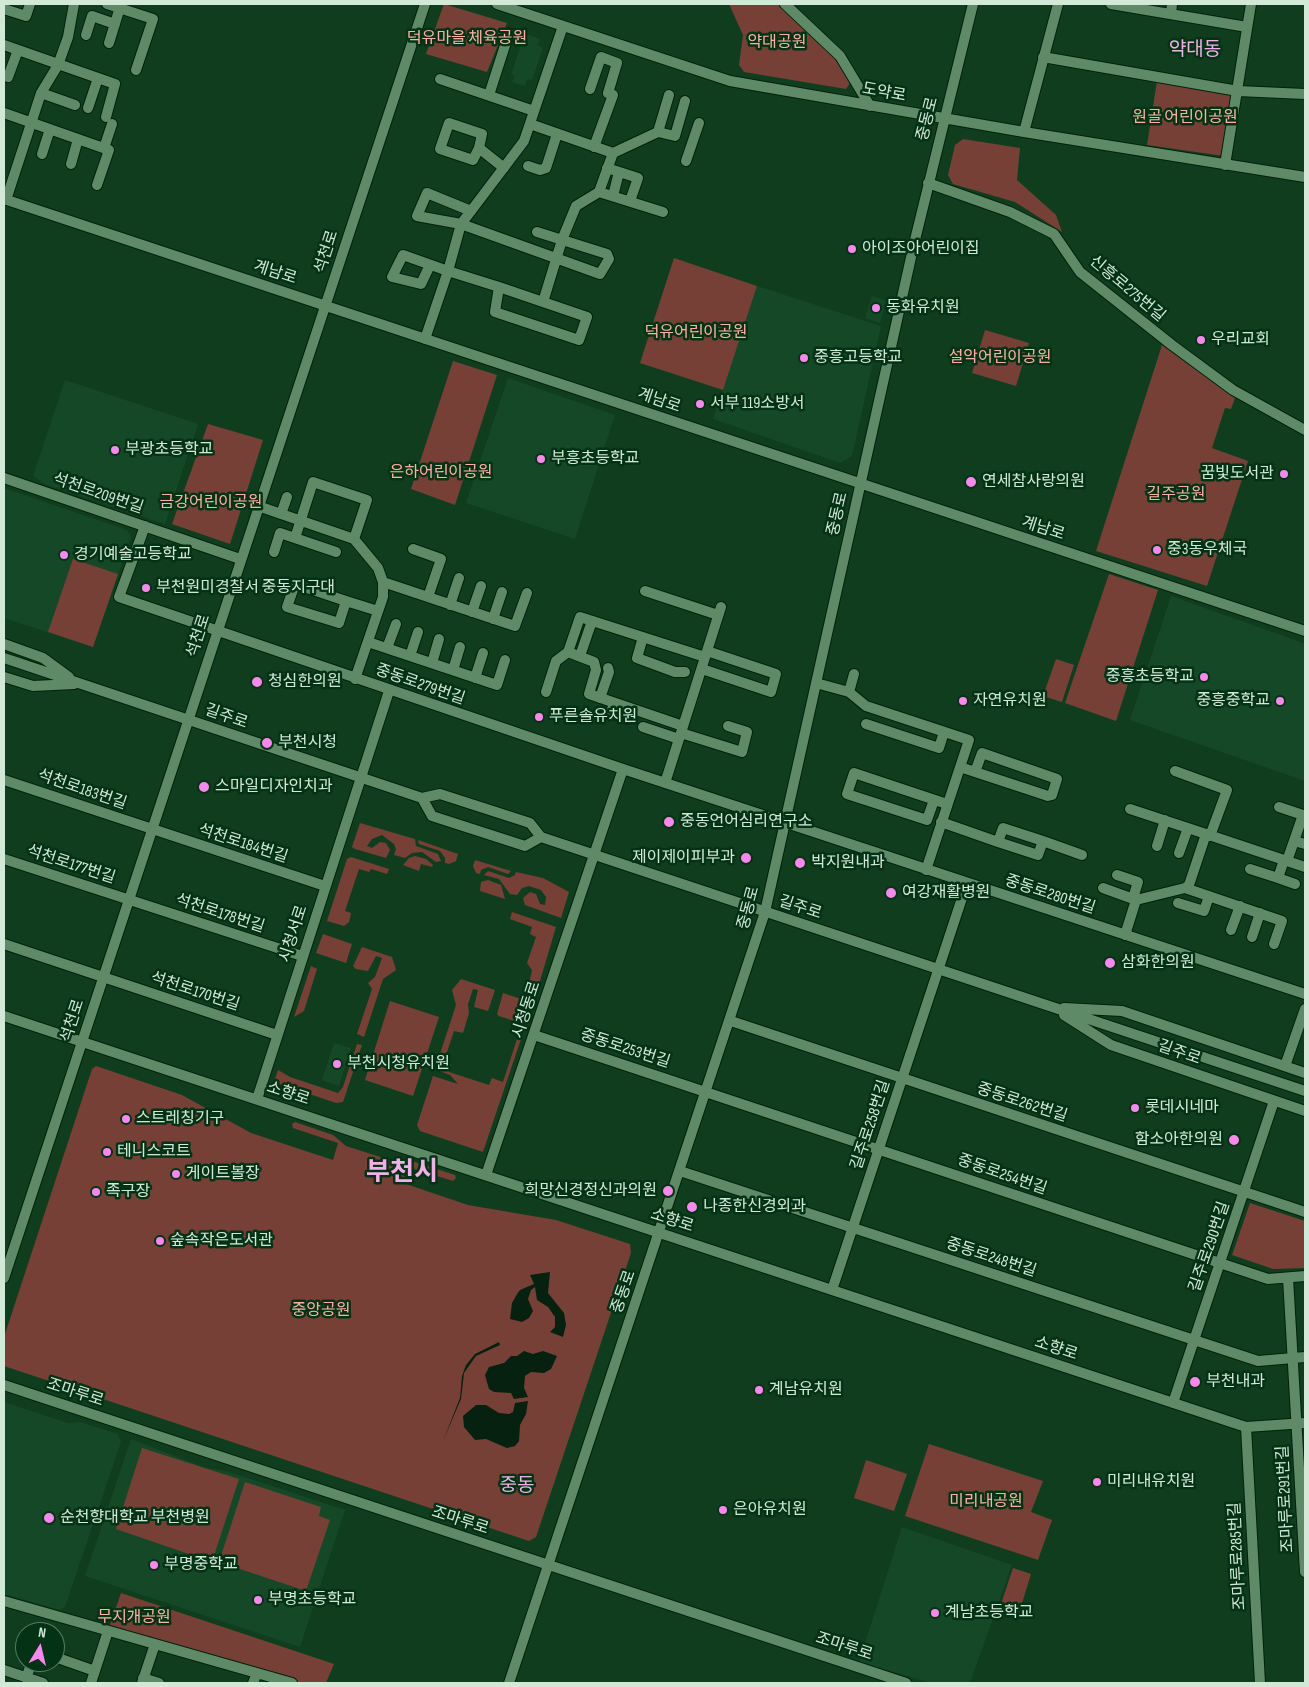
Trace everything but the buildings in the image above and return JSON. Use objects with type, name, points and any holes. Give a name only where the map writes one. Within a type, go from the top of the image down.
[{"type":"street","points":[[4,9],[26,16],[30,4]]},
{"type":"street","points":[[5,199],[41,93],[58,64],[68,37],[74,4]]},
{"type":"street","points":[[107,4],[121,6],[153,19],[136,70]]},
{"type":"street","name":"석천로","points":[[4,1278],[216,631],[425,4]]},
{"type":"street","name":"도약로","points":[[497,4],[730,81],[1024,132],[1305,177]]},
{"type":"street","points":[[785,4],[840,56],[870,106]]},
{"type":"street","name":"중동로","points":[[509,1683],[731,1021],[765,912],[928,183],[973,4]]},
{"type":"street","points":[[1024,132],[1058,4]]},
{"type":"street","points":[[1111,4],[1172,9],[1247,27]]},
{"type":"street","points":[[1225,165],[1251,4]]},
{"type":"street","points":[[110,43],[121,6]]},
{"type":"street","points":[[86,35],[92,16],[115,24]]},
{"type":"street","points":[[425,339],[448,271],[461,224],[524,141],[563,26]]},
{"type":"street","points":[[489,96],[509,33]]},
{"type":"street","points":[[4,45],[115,84],[104,148]]},
{"type":"street","points":[[4,76],[8,77],[18,50]]},
{"type":"street","points":[[590,89],[601,57],[617,63],[608,93],[613,94],[594,147]]},
{"type":"street","points":[[1043,57],[1238,90],[1305,94]]},
{"type":"street","points":[[88,108],[98,78]]},
{"type":"street","points":[[440,79],[534,111]]},
{"type":"street","points":[[41,93],[75,105]]},
{"type":"street","points":[[658,132],[669,95]]},
{"type":"street","points":[[676,134],[686,102]]},
{"type":"street","points":[[4,113],[109,150],[97,185]]},
{"type":"street","points":[[686,161],[699,123]]},
{"type":"street","points":[[530,124],[613,153],[658,132],[675,136],[676,134],[693,140]]},
{"type":"street","points":[[42,154],[50,129]]},
{"type":"street","points":[[528,166],[540,170],[546,168],[557,134]]},
{"type":"street","points":[[71,164],[78,139]]},
{"type":"street","points":[[479,148],[504,168]]},
{"type":"street","points":[[543,302],[562,240],[576,206],[599,192],[613,153]]},
{"type":"street","points":[[607,168],[638,178],[630,201]]},
{"type":"street","points":[[613,196],[619,172]]},
{"type":"street","name":"신흥로275번길","points":[[928,183],[1010,212],[1054,234],[1080,272],[1172,345],[1233,390],[1305,430]]},
{"type":"street","points":[[599,192],[663,212]]},
{"type":"street","points":[[471,211],[427,193],[417,216],[461,224],[600,274],[609,259],[607,254],[536,232]]},
{"type":"street","name":"계남로","points":[[5,199],[1305,631]]},
{"type":"street","points":[[430,265],[499,287],[587,317],[579,340],[495,312],[499,287]]},
{"type":"street","name":"석천로209번길","points":[[4,478],[240,559]]},
{"type":"street","points":[[295,538],[313,482],[367,500],[354,538]]},
{"type":"street","points":[[281,514],[286,497]]},
{"type":"street","points":[[258,506],[354,538],[378,568],[383,582],[383,597],[355,679]]},
{"type":"street","name":"중동로279번길","points":[[145,526],[119,597],[355,679],[784,823]]},
{"type":"street","points":[[274,552],[280,534],[336,552]]},
{"type":"street","points":[[413,549],[441,559],[428,597]]},
{"type":"street","points":[[450,604],[459,578]]},
{"type":"street","points":[[383,582],[515,626],[527,592]]},
{"type":"street","points":[[346,600],[339,624],[287,607],[295,584],[346,600],[378,611]]},
{"type":"street","points":[[472,612],[481,586]]},
{"type":"street","points":[[645,591],[720,611],[665,783]]},
{"type":"street","points":[[493,619],[502,592]]},
{"type":"street","points":[[546,692],[556,661],[568,652],[580,618],[776,674],[771,692],[702,669]]},
{"type":"street","points":[[580,656],[592,621]]},
{"type":"street","points":[[388,648],[396,624]]},
{"type":"street","points":[[410,656],[418,632]]},
{"type":"street","points":[[643,637],[637,658],[675,672],[685,672]]},
{"type":"street","points":[[432,663],[439,639]]},
{"type":"street","points":[[368,642],[497,685],[505,660]]},
{"type":"street","name":"길주로","points":[[4,644],[43,658],[78,683]]},
{"type":"street","points":[[453,670],[460,646]]},
{"type":"street","points":[[568,652],[594,662],[596,670],[589,694],[614,702],[681,733],[742,752],[747,732],[728,726]]},
{"type":"street","points":[[475,678],[483,653]]},
{"type":"street","name":"길주로","points":[[4,658],[422,798],[440,794],[530,823],[541,837],[1305,1091]]},
{"type":"street","points":[[600,698],[609,672],[608,668]]},
{"type":"street","points":[[849,692],[854,674]]},
{"type":"street","name":"길주로","points":[[4,677],[33,686],[78,683]]},
{"type":"street","points":[[816,683],[849,692],[866,706],[969,740],[926,870]]},
{"type":"street","name":"시청서로","points":[[257,1099],[389,690]]},
{"type":"street","points":[[614,702],[610,713],[626,719]]},
{"type":"street","points":[[866,724],[939,748],[944,732]]},
{"type":"street","points":[[643,727],[681,733]]},
{"type":"street","points":[[960,767],[975,772],[1048,796],[1052,795],[1057,778],[982,753],[975,772]]},
{"type":"street","name":"시청동로","points":[[486,1175],[623,769]]},
{"type":"street","points":[[1174,771],[1227,790],[1188,885],[1185,888]]},
{"type":"street","points":[[934,800],[927,820],[847,794],[854,773],[947,804]]},
{"type":"street","name":"석천로183번길","points":[[4,780],[152,829]]},
{"type":"street","points":[[422,798],[432,816],[525,846],[541,837]]},
{"type":"street","points":[[1278,878],[1303,815],[1279,807]]},
{"type":"street","points":[[1130,809],[1305,867]]},
{"type":"street","points":[[1156,846],[1165,820]]},
{"type":"street","points":[[941,822],[1038,855],[1043,841]]},
{"type":"street","name":"중동로280번길","points":[[784,823],[1305,994]]},
{"type":"street","points":[[998,842],[1003,828],[1082,854]]},
{"type":"street","points":[[1179,854],[1188,828]]},
{"type":"street","name":"석천로184번길","points":[[152,829],[292,871],[325,886]]},
{"type":"street","points":[[1294,841],[1305,844]]},
{"type":"street","name":"석천로177번길","points":[[4,859],[128,900]]},
{"type":"street","points":[[1250,869],[1295,884]]},
{"type":"street","points":[[1117,875],[1138,882],[1125,935]]},
{"type":"street","name":"길주로258번길","points":[[832,1290],[967,883]]},
{"type":"street","points":[[1103,888],[1134,899],[1185,888],[1240,906],[1282,920],[1274,944]]},
{"type":"street","points":[[1178,903],[1204,911],[1209,896]]},
{"type":"street","name":"석천로178번길","points":[[128,900],[302,956]]},
{"type":"street","points":[[1231,930],[1240,906]]},
{"type":"street","points":[[1252,937],[1260,913]]},
{"type":"street","name":"석천로170번길","points":[[4,944],[277,1035]]},
{"type":"street","name":"길주로","points":[[1050,1007],[1122,1011],[1305,1073]]},
{"type":"street","name":"길주로","points":[[1050,1007],[1110,1045],[1305,1112]]},
{"type":"street","points":[[1285,1066],[1305,1008]]},
{"type":"street","name":"소향로","points":[[4,1016],[1246,1427],[1301,1423]]},
{"type":"street","name":"중동로262번길","points":[[731,1021],[1305,1212]]},
{"type":"street","name":"중동로253번길","points":[[534,1035],[707,1092]]},
{"type":"street","name":"중동로254번길","points":[[707,1092],[1268,1280],[1305,1276]]},
{"type":"street","name":"길주로290번길","points":[[1173,1403],[1274,1101]]},
{"type":"street","name":"중동로248번길","points":[[680,1172],[1258,1361],[1305,1357]]},
{"type":"street","points":[[1288,1278],[1301,1423]]},
{"type":"street","name":"조마루로","points":[[4,1385],[906,1683]]},
{"type":"street","name":"조마루로291번길","points":[[1301,1423],[1305,1572]]},
{"type":"street","name":"조마루로285번길","points":[[1246,1427],[1260,1683]]},
{"type":"street","points":[[4,1601],[154,1644],[255,1678],[292,1683]]},
{"type":"street","points":[[91,1683],[108,1631]]},
{"type":"street","points":[[154,1644],[143,1681],[159,1683]]},
{"type":"street","points":[[65,1660],[95,1671]]},
{"type":"street","points":[[4,1670],[43,1683]]},
{"type":"street","points":[[26,1678],[28,1672]]},
{"type":"shaded area","points":[[525,34],[540,39],[537,45],[543,48],[532,80],[527,79],[525,86],[512,82],[515,76],[511,74]]},
{"type":"shaded area","name":"중흥고등학교","points":[[757,286],[881,326],[852,456],[840,463],[713,419]]},
{"type":"shaded area","name":"동화유치원","points":[[872,296],[886,301],[880,323],[865,318]]},
{"type":"shaded area","name":"부흥초등학교","points":[[508,378],[615,415],[575,539],[466,503]]},
{"type":"shaded area","name":"부광초등학교","points":[[65,380],[198,424],[165,524],[44,484],[33,476]]},
{"type":"shaded area","name":"경기예술고등학교","points":[[4,488],[127,530],[131,537],[93,647],[4,618]]},
{"type":"shaded area","name":"중흥초등학교","points":[[1171,596],[1305,644],[1305,781],[1130,720]]},
{"type":"shaded area","name":"부천시청유치원","points":[[334,1043],[351,1048],[339,1086],[322,1080]]},
{"type":"shaded area","points":[[550,1272],[548,1293],[564,1313],[566,1325],[563,1337],[550,1332],[555,1327],[555,1317],[548,1307],[537,1300],[535,1287],[531,1290],[528,1299],[533,1311],[529,1318],[522,1322],[510,1319],[512,1303],[517,1294],[520,1290],[534,1284],[530,1275]]},
{"type":"shaded area","points":[[499,1342],[500,1345],[476,1356],[464,1373],[461,1399],[443,1441],[460,1398],[462,1376],[466,1365],[475,1354]]},
{"type":"shaded area","points":[[524,1351],[533,1354],[543,1351],[557,1356],[551,1369],[544,1373],[531,1372],[525,1376],[524,1388],[528,1397],[514,1399],[511,1393],[494,1392],[489,1389],[485,1375],[489,1367],[504,1363],[511,1356],[517,1356]]},
{"type":"shaded area","points":[[528,1401],[526,1414],[520,1425],[519,1441],[515,1446],[507,1448],[486,1439],[475,1440],[464,1427],[463,1416],[476,1405],[486,1405],[499,1413],[509,1414],[513,1412],[515,1403]]},
{"type":"shaded area","name":"순천향대학교 부천병원","points":[[4,1402],[68,1423],[80,1422],[118,1434],[121,1442],[65,1607],[59,1610],[4,1594]]},
{"type":"shaded area","points":[[131,1439],[206,1468],[226,1471],[345,1510],[300,1647],[85,1576]]},
{"type":"shaded area","name":"계남초등학교","points":[[902,1527],[1012,1565],[970,1683],[931,1683],[859,1662]]},
{"type":"green space","name":"덕유마을 체육공원","points":[[444,4],[507,23],[487,72],[426,54]]},
{"type":"green space","name":"약대공원","points":[[729,4],[785,4],[840,56],[850,83],[846,89],[744,72],[739,65],[743,35]]},
{"type":"green space","name":"원골 어린이공원","points":[[1157,81],[1234,94],[1224,156],[1147,145]]},
{"type":"green space","points":[[963,139],[1020,148],[1017,180],[1056,215],[1062,232],[1015,202],[953,184],[948,175],[955,145]]},
{"type":"green space","name":"덕유어린이공원","points":[[674,258],[757,286],[723,390],[640,363]]},
{"type":"green space","name":"설악어린이공원","points":[[985,330],[1029,343],[1016,386],[972,373]]},
{"type":"green space","name":"길주공원","points":[[1162,345],[1235,398],[1231,409],[1225,408],[1212,448],[1248,461],[1207,586],[1096,551]]},
{"type":"green space","name":"은하어린이공원","points":[[453,361],[497,375],[455,505],[411,489]]},
{"type":"green space","name":"금강어린이공원","points":[[208,424],[263,440],[230,544],[172,524]]},
{"type":"green space","points":[[73,559],[118,574],[93,647],[48,632]]},
{"type":"green space","points":[[1109,574],[1158,590],[1116,721],[1065,703]]},
{"type":"green space","points":[[1056,659],[1074,665],[1062,702],[1043,696]]},
{"type":"green space","points":[[360,823],[415,839],[416,846],[438,854],[441,861],[436,862],[422,852],[412,853],[405,858],[394,855],[396,849],[394,844],[382,835],[372,839],[367,846],[372,848],[380,842],[386,843],[390,850],[386,858],[355,849],[352,847]]},
{"type":"green space","points":[[418,840],[458,854],[456,861],[449,864],[445,863],[445,858],[440,851],[419,844]]},
{"type":"green space","points":[[415,856],[426,859],[433,865],[432,867],[421,864],[419,871],[403,865],[409,858]]},
{"type":"green space","points":[[351,857],[389,869],[387,874],[371,869],[369,872],[359,869],[345,911],[351,913],[349,922],[344,926],[327,921],[347,859]]},
{"type":"green space","points":[[475,860],[511,871],[508,874],[488,867],[481,870],[480,874],[476,873],[473,866]]},
{"type":"green space","points":[[488,871],[509,878],[515,875],[516,872],[543,878],[569,892],[561,918],[525,905],[523,898],[530,892],[536,894],[540,904],[545,905],[546,897],[541,890],[529,886],[522,888],[517,895],[510,894],[499,879],[484,875]]},
{"type":"green space","points":[[488,880],[501,885],[505,899],[480,891],[481,882]]},
{"type":"green space","points":[[512,912],[556,927],[537,991],[528,988],[532,970],[527,963],[536,937],[530,934],[532,927],[510,919]]},
{"type":"green space","points":[[323,934],[352,944],[346,963],[316,953]]},
{"type":"green space","points":[[362,947],[392,957],[396,970],[383,979],[364,1037],[357,1034],[372,989],[368,983],[375,977],[382,958],[376,956],[368,971],[356,969],[353,966]]},
{"type":"green space","points":[[311,966],[317,969],[304,1011],[294,1017]]},
{"type":"green space","points":[[461,979],[495,990],[488,1011],[474,1007],[478,990],[473,989],[468,1004],[469,1013],[463,1033],[454,1031],[444,1061],[451,1064],[449,1072],[489,1085],[492,1078],[503,1082],[518,1036],[521,1039],[483,1152],[420,1131],[417,1125],[433,1076],[458,1084],[450,1075],[437,1070],[436,1066],[456,1005],[452,990]]},
{"type":"green space","points":[[503,993],[533,1003],[527,1022],[523,1024],[497,1014]]},
{"type":"green space","points":[[390,1001],[439,1017],[413,1096],[365,1080]]},
{"type":"green space","points":[[357,1044],[362,1045],[343,1102],[336,1103],[280,1084],[275,1079],[278,1070],[290,1077],[338,1093],[343,1087]]},
{"type":"green space","name":"중앙공원","points":[[96,1066],[182,1095],[251,1133],[333,1160],[338,1143],[293,1128],[292,1124],[295,1122],[333,1135],[346,1146],[399,1163],[415,1162],[455,1175],[456,1178],[453,1181],[408,1167],[403,1183],[468,1205],[556,1220],[630,1244],[631,1253],[536,1537],[529,1541],[4,1366],[4,1337],[92,1069]]},
{"type":"green space","points":[[1250,1203],[1305,1221],[1305,1268],[1273,1269],[1232,1255]]},
{"type":"green space","name":"미리내공원","points":[[929,1444],[1043,1481],[1031,1512],[1052,1520],[1038,1560],[905,1516]]},
{"type":"green space","points":[[142,1448],[239,1479],[212,1562],[116,1529]]},
{"type":"green space","points":[[866,1460],[907,1474],[894,1511],[854,1498]]},
{"type":"green space","points":[[245,1482],[321,1507],[319,1516],[330,1520],[306,1591],[219,1562]]},
{"type":"green space","points":[[1013,1568],[1031,1574],[1019,1613],[1000,1607]]},
{"type":"green space","name":"무지개공원","points":[[121,1593],[334,1664],[326,1683],[294,1683],[108,1631]]},
{"type":"place","name":"아이조아어린이집","points":[[852,249]]},
{"type":"place","name":"동화유치원","points":[[876,308]]},
{"type":"place","name":"우리교회","points":[[1201,340]]},
{"type":"place","name":"중흥고등학교","points":[[804,358]]},
{"type":"place","name":"서부 119소방서","points":[[700,404]]},
{"type":"place","name":"부광초등학교","points":[[115,450]]},
{"type":"place","name":"부흥초등학교","points":[[541,459]]},
{"type":"place","name":"꿈빛도서관","points":[[1284,474]]},
{"type":"place","name":"연세참사랑의원","points":[[971,482]]},
{"type":"place","name":"중3동우체국","points":[[1157,550]]},
{"type":"place","name":"경기예술고등학교","points":[[64,555]]},
{"type":"place","name":"부천원미경찰서 중동지구대","points":[[146,588]]},
{"type":"place","name":"중흥초등학교","points":[[1204,677]]},
{"type":"place","name":"청심한의원","points":[[257,682]]},
{"type":"place","name":"자연유치원","points":[[963,701]]},
{"type":"place","name":"중흥중학교","points":[[1280,701]]},
{"type":"place","name":"푸른솔유치원","points":[[539,717]]},
{"type":"place","name":"부천시청","points":[[267,743]]},
{"type":"place","name":"스마일디자인치과","points":[[204,787]]},
{"type":"place","name":"중동언어심리연구소","points":[[669,822]]},
{"type":"place","name":"제이제이피부과","points":[[746,858]]},
{"type":"place","name":"박지원내과","points":[[800,863]]},
{"type":"place","name":"여강재활병원","points":[[891,893]]},
{"type":"place","name":"삼화한의원","points":[[1110,963]]},
{"type":"place","name":"부천시청유치원","points":[[337,1064]]},
{"type":"place","name":"롯데시네마","points":[[1135,1108]]},
{"type":"place","name":"스트레칭기구","points":[[126,1119]]},
{"type":"place","name":"함소아한의원","points":[[1234,1140]]},
{"type":"place","name":"테니스코트","points":[[107,1152]]},
{"type":"place","name":"게이트볼장","points":[[176,1174]]},
{"type":"place","name":"희망신경정신과의원","points":[[668,1191]]},
{"type":"place","name":"족구장","points":[[96,1192]]},
{"type":"place","name":"나종한신경외과","points":[[692,1207]]},
{"type":"place","name":"숲속작은도서관","points":[[160,1241]]},
{"type":"place","name":"부천내과","points":[[1195,1382]]},
{"type":"place","name":"계남유치원","points":[[759,1390]]},
{"type":"place","name":"미리내유치원","points":[[1097,1482]]},
{"type":"place","name":"은아유치원","points":[[723,1510]]},
{"type":"place","name":"순천향대학교 부천병원","points":[[49,1518]]},
{"type":"place","name":"부명중학교","points":[[154,1565]]},
{"type":"place","name":"부명초등학교","points":[[258,1600]]},
{"type":"place","name":"계남초등학교","points":[[935,1613]]},
{"type":"district","name":"약대동","points":[[1195,50]]},
{"type":"district","name":"부천시","points":[[402,1173]]},
{"type":"district","name":"중동","points":[[517,1486]]}]
